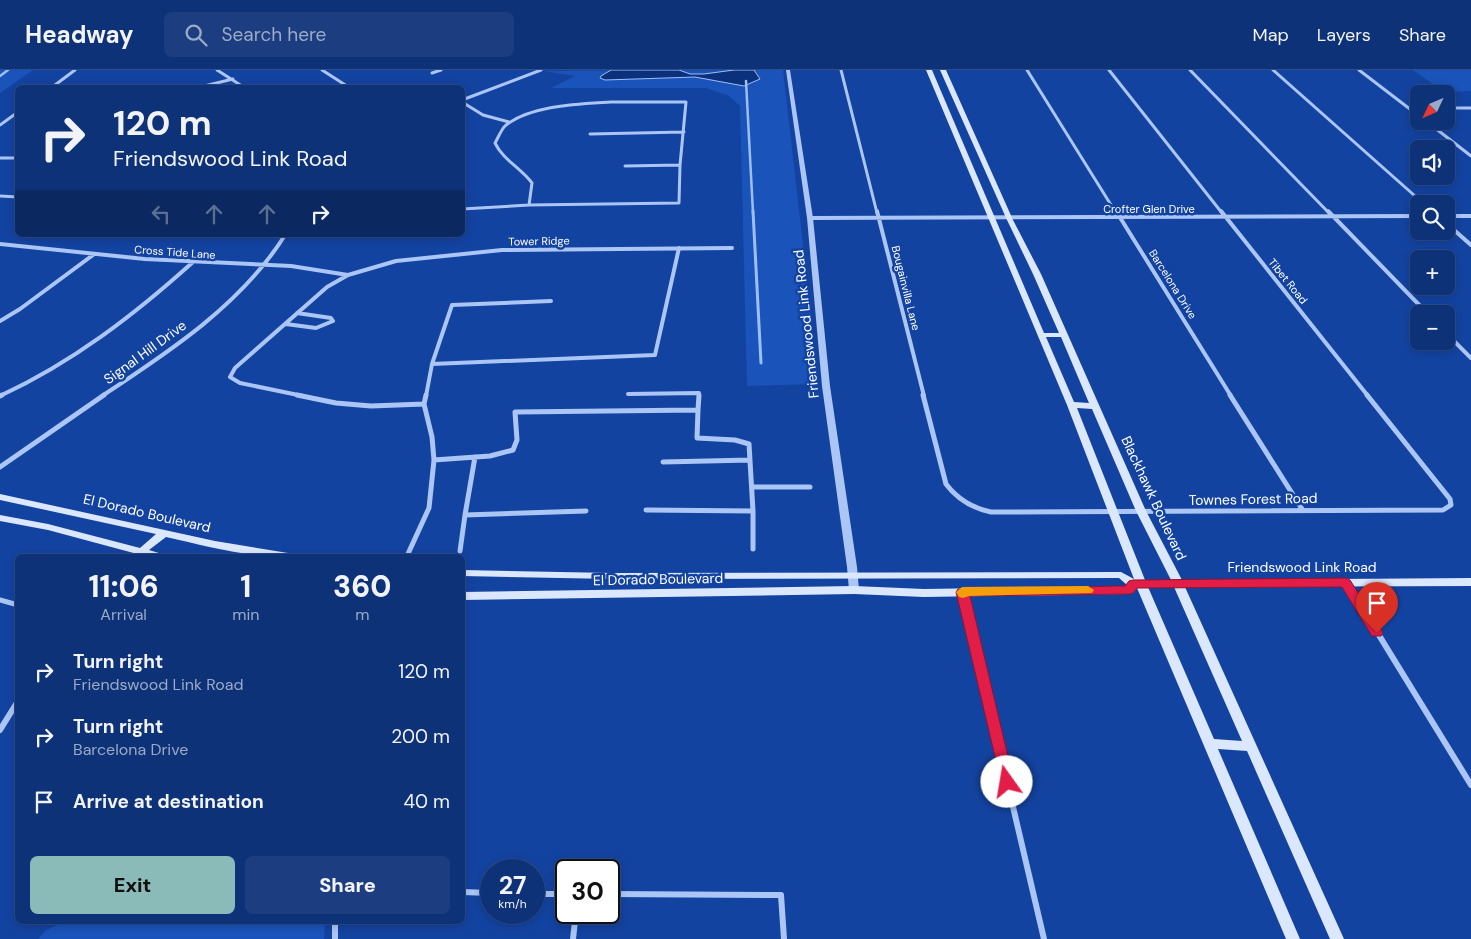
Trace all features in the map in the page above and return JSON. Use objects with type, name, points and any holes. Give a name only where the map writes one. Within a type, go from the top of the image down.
[{"type":"main road","name":"Blackhawk Boulevard","points":[[929,70],[990,217],[1064,335],[1141,512],[1178,583],[1337,939]]},
{"type":"main road","name":"Blackhawk Boulevard","points":[[943,70],[1009,217],[1026,274],[1040,335],[1113,512],[1137,584],[1209,744],[1293,939]]},
{"type":"main road","points":[[951,125],[968,124]]},
{"type":"main road","points":[[966,161],[985,161]]},
{"type":"main road","points":[[1040,335],[1064,335]]},
{"type":"main road","points":[[1070,406],[1095,406]]},
{"type":"main road","name":"El Dorado Boulevard","points":[[0,497],[73,511],[163,534],[277,554]]},
{"type":"main road","points":[[0,518],[48,528],[150,554]]},
{"type":"main road","points":[[141,552],[163,534]]},
{"type":"main road","name":"El Dorado Boulevard","points":[[465,573],[612,576],[853,574]]},
{"type":"main road","name":"Friendswood Link Road","points":[[853,574],[1121,574],[1137,584],[1471,582]]},
{"type":"main road","name":"Friendswood Link Road","points":[[854,590],[924,593],[1129,590],[1137,584]]},
{"type":"main road","name":"El Dorado Boulevard","points":[[465,596],[854,590]]},
{"type":"main road","points":[[1209,744],[1251,746]]},
{"type":"street","points":[[55,85],[75,70]]},
{"type":"street","points":[[217,70],[240,85]]},
{"type":"street","points":[[322,70],[345,85]]},
{"type":"street","points":[[432,73],[441,70]]},
{"type":"street","points":[[465,100],[541,70]]},
{"type":"street","name":"Friendswood Link Road","points":[[788,70],[810,218],[826,386],[854,590]]},
{"type":"street","name":"Bougainvilla Lane","points":[[841,70],[946,484],[952,494],[965,504]]},
{"type":"street","name":"Barcelona Drive","points":[[1027,70],[1302,509]]},
{"type":"street","name":"Tibet Road","points":[[1109,70],[1450,498],[1451,505]]},
{"type":"street","points":[[1190,70],[1419,305]]},
{"type":"street","points":[[1273,70],[1414,195]]},
{"type":"street","points":[[1359,70],[1408,108]]},
{"type":"street","points":[[210,85],[233,80]]},
{"type":"street","points":[[465,209],[679,203],[680,165],[686,102],[601,102],[567,105],[536,111],[509,122],[501,130],[495,143],[498,151],[521,168],[532,183],[529,206]]},
{"type":"street","points":[[465,103],[483,115],[509,122]]},
{"type":"street","points":[[1455,108],[1471,108]]},
{"type":"street","points":[[0,125],[15,114]]},
{"type":"street","points":[[0,120],[6,120]]},
{"type":"street","points":[[1438,130],[1471,156]]},
{"type":"street","points":[[590,134],[684,132]]},
{"type":"street","points":[[0,158],[15,158]]},
{"type":"street","points":[[625,166],[680,165]]},
{"type":"street","points":[[0,196],[15,197]]},
{"type":"street","name":"Crofter Glen Drive","points":[[810,218],[1410,216]]},
{"type":"street","points":[[1455,216],[1471,216]]},
{"type":"street","points":[[1455,231],[1471,245]]},
{"type":"street","name":"Signal Hill Drive","points":[[0,467],[50,430],[167,353],[224,306],[265,264],[284,237]]},
{"type":"street","name":"Cross Tide Lane","points":[[0,244],[93,255],[193,262],[311,266],[348,275]]},
{"type":"street","points":[[432,364],[655,355],[679,248]]},
{"type":"street","name":"Tower Ridge","points":[[348,275],[396,261],[476,252],[732,248]]},
{"type":"street","points":[[0,321],[20,309],[93,255]]},
{"type":"street","points":[[0,396],[27,385],[117,327],[158,294],[193,262]]},
{"type":"street","points":[[348,275],[314,297],[235,368],[230,377],[240,384],[336,402],[371,406],[424,404]]},
{"type":"street","points":[[408,554],[428,508],[434,460],[432,437],[424,404],[432,364],[452,304],[551,301]]},
{"type":"street","points":[[286,324],[317,328],[325,327],[332,321],[331,318],[324,316],[297,313]]},
{"type":"street","points":[[1455,342],[1471,358]]},
{"type":"street","points":[[628,394],[699,393],[697,438],[735,440],[749,444],[753,549]]},
{"type":"street","points":[[434,460],[474,457],[513,450],[517,440],[514,412],[698,410]]},
{"type":"street","points":[[460,551],[474,457]]},
{"type":"street","points":[[663,462],[750,460]]},
{"type":"street","points":[[752,487],[810,487]]},
{"type":"street","name":"Townes Forest Road","points":[[965,504],[991,512],[1302,509],[1443,510],[1451,505]]},
{"type":"street","points":[[646,510],[753,511]]},
{"type":"street","points":[[465,515],[586,511]]},
{"type":"street","points":[[1346,582],[1471,785]]},
{"type":"street","points":[[962,592],[1044,939]]},
{"type":"street","points":[[0,600],[15,604]]},
{"type":"street","points":[[0,730],[15,706]]},
{"type":"street","points":[[465,892],[480,893]]},
{"type":"street","points":[[620,894],[781,895],[784,939]]},
{"type":"street","points":[[335,924],[335,939]]},
{"type":"street","points":[[573,939],[575,924]]},
{"type":"shaded area","points":[[0,70],[33,70],[0,93]]},
{"type":"shaded area","points":[[611,70],[679,70],[690,74],[704,74],[734,70],[754,70],[760,79],[744,86],[695,77],[605,80],[600,78]]},
{"type":"shaded area","points":[[783,70],[819,384],[747,386],[740,106],[729,96],[706,88],[551,88],[575,76],[544,71]]},
{"type":"shaded area","points":[[1413,70],[1471,70],[1471,91],[1455,92],[1455,85],[1434,85]]},
{"type":"shaded area","points":[[59,924],[325,924],[324,939],[38,939],[46,930]]},
{"type":"waterway","points":[[0,76],[8,70]]},
{"type":"waterway","points":[[746,81],[753,213]]},
{"type":"waterway","points":[[753,211],[761,363]]},
{"type":"slow traffic","points":[[963,594],[962,592],[1014,590],[1088,590]]},
{"type":"route","points":[[1007,782],[966,600],[962,592],[1129,590],[1133,584],[1346,582],[1377,633]]}]
